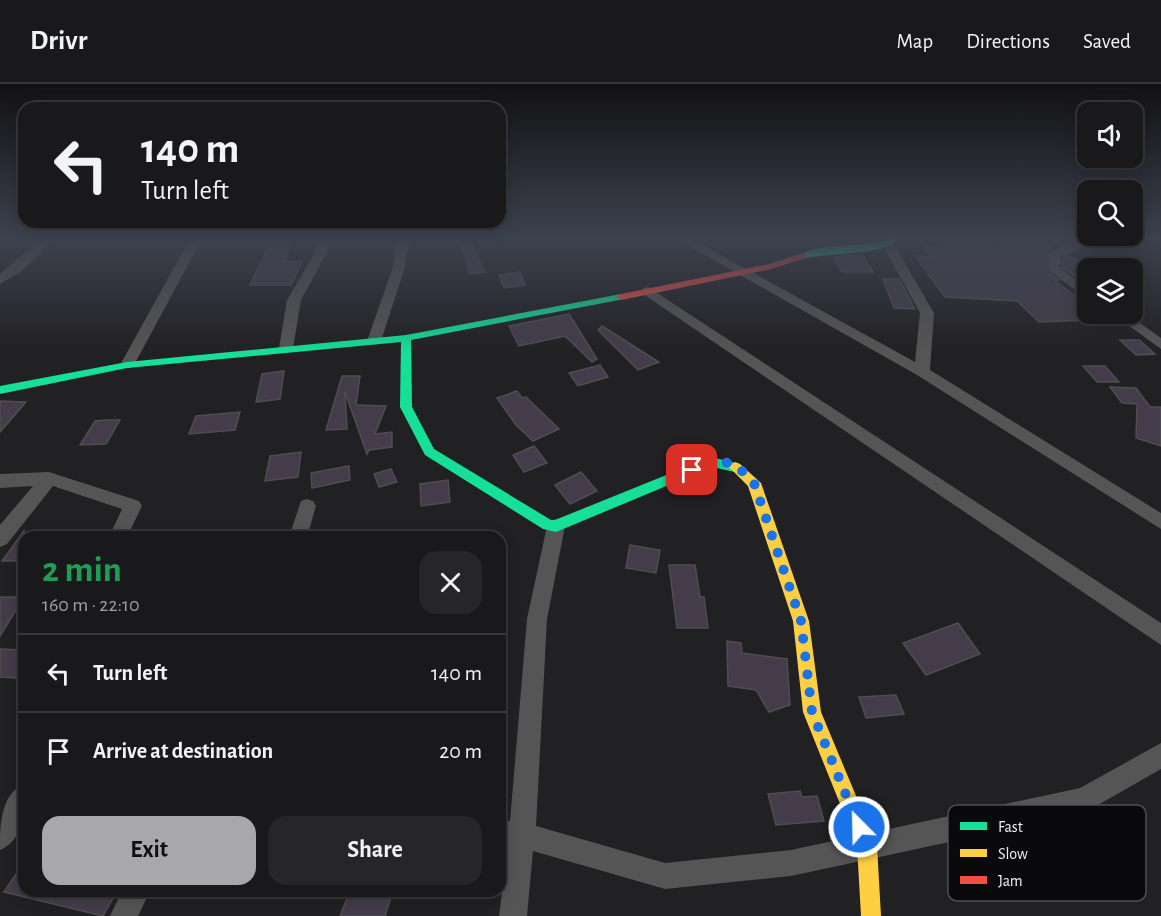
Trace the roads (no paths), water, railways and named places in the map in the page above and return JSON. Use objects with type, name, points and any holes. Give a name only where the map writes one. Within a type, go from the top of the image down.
[{"type":"street","points":[[127,365],[176,276]]},
{"type":"street","points":[[286,348],[294,300],[308,276]]},
{"type":"street","points":[[374,341],[396,276]]},
{"type":"street","points":[[0,390],[127,365],[406,338],[722,276]]},
{"type":"street","points":[[748,276],[921,372],[1161,522]]},
{"type":"street","points":[[909,276],[927,313],[921,372]]},
{"type":"street","points":[[1062,276],[1077,288]]},
{"type":"street","points":[[648,291],[1161,636]]},
{"type":"street","points":[[1133,324],[1160,343]]},
{"type":"street","points":[[406,338],[406,408],[429,452],[548,525],[556,526],[711,462],[725,461],[741,469],[754,483],[801,621],[812,712],[867,846],[871,916]]},
{"type":"street","points":[[0,481],[49,478],[133,506],[121,531]]},
{"type":"street","points":[[0,539],[49,478]]},
{"type":"street","points":[[300,531],[307,506]]},
{"type":"street","points":[[513,916],[511,834],[537,619],[556,526]]},
{"type":"street","points":[[1060,805],[1084,800],[1161,755]]},
{"type":"street","points":[[0,837],[18,807]]},
{"type":"street","points":[[511,834],[665,876],[791,863],[948,829]]},
{"type":"street","points":[[124,916],[133,897]]}]
